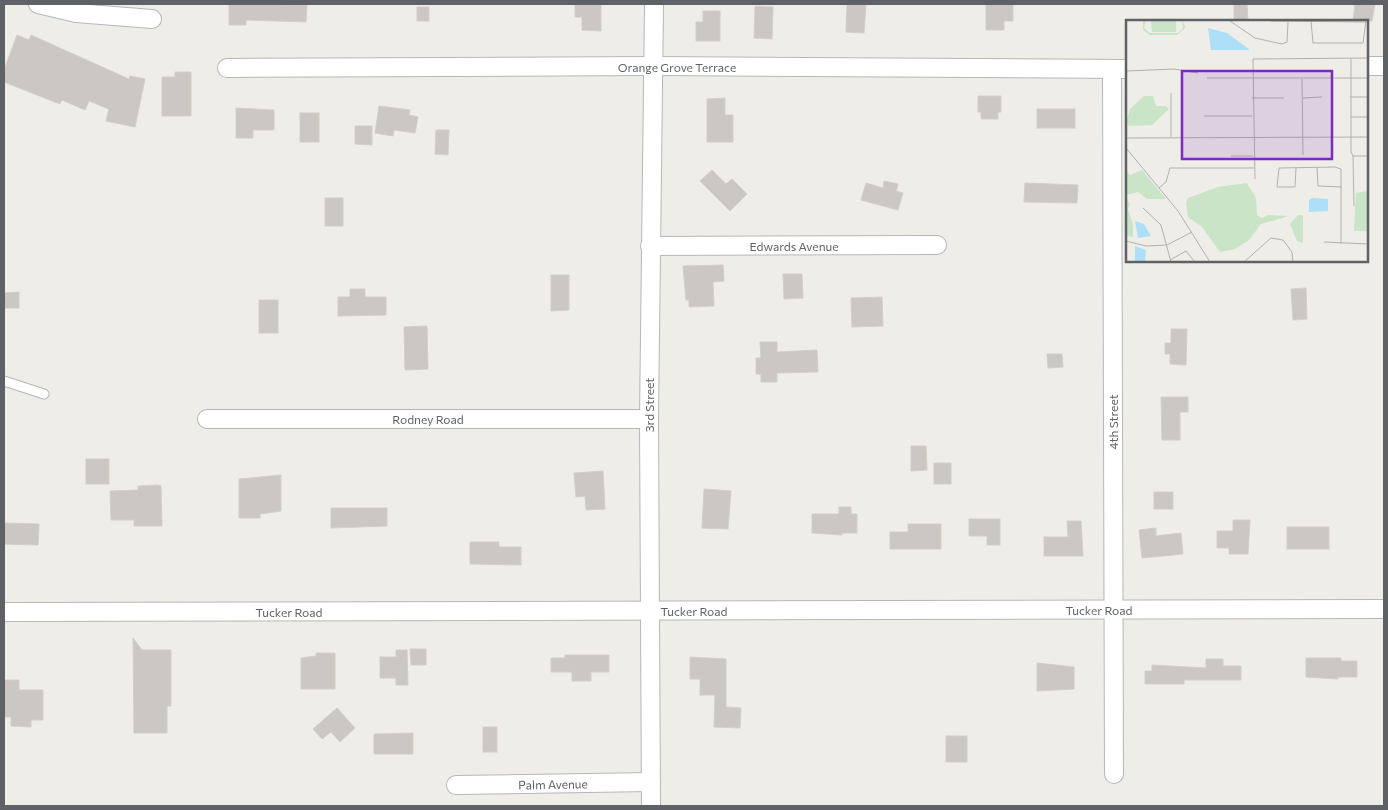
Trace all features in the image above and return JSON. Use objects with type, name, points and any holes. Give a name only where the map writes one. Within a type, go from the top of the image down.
[{"type":"street","points":[[38,4],[76,12],[152,19]]},
{"type":"street","name":"3rd Street","points":[[651,806],[649,419],[654,4]]},
{"type":"street","name":"Orange Grove Terrace","points":[[227,68],[654,66],[1119,70]]},
{"type":"street","points":[[1368,66],[1384,66]]},
{"type":"street","name":"4th Street","points":[[1114,774],[1114,610],[1120,245],[1119,70]]},
{"type":"street","name":"Edwards Avenue","points":[[650,246],[937,245]]},
{"type":"street","name":"Rodney Road","points":[[206,419],[649,419]]},
{"type":"street","name":"Tucker Road","points":[[4,612],[1384,609]]},
{"type":"street","name":"Palm Avenue","points":[[456,785],[651,782]]},
{"type":"lane","points":[[4,381],[44,394]]},
{"type":"building","points":[[229,4],[307,5],[306,22],[246,20],[246,25],[229,25]]},
{"type":"building","points":[[575,4],[601,4],[601,31],[582,30],[582,17],[575,17]]},
{"type":"building","points":[[847,4],[866,4],[864,33],[846,32]]},
{"type":"building","points":[[986,4],[1013,4],[1013,21],[1004,21],[1004,30],[986,30]]},
{"type":"building","points":[[1234,4],[1247,4],[1248,20],[1234,20]]},
{"type":"building","points":[[1355,4],[1375,4],[1372,21],[1353,20]]},
{"type":"building","points":[[755,6],[773,7],[772,39],[754,38]]},
{"type":"building","points":[[417,7],[429,7],[429,21],[417,21]]},
{"type":"building","points":[[703,11],[720,11],[720,41],[696,41],[696,22],[703,22]]},
{"type":"building","points":[[17,35],[29,40],[31,35],[129,79],[130,76],[145,79],[135,127],[106,121],[109,109],[89,101],[85,110],[62,100],[60,104],[4,82],[4,70]]},
{"type":"building","points":[[175,72],[191,72],[191,116],[162,116],[162,77],[175,77]]},
{"type":"building","points":[[978,96],[1001,96],[1001,112],[998,112],[998,119],[981,119],[981,112],[978,112]]},
{"type":"building","points":[[725,98],[725,115],[733,115],[733,142],[707,142],[707,99]]},
{"type":"building","points":[[379,106],[410,110],[409,115],[418,117],[415,133],[394,130],[393,136],[375,133]]},
{"type":"building","points":[[236,108],[274,110],[274,130],[253,130],[253,138],[236,138]]},
{"type":"building","points":[[1037,109],[1075,109],[1075,128],[1037,128]]},
{"type":"building","points":[[300,113],[319,113],[319,142],[300,142]]},
{"type":"building","points":[[355,126],[372,126],[372,145],[355,144]]},
{"type":"building","points":[[436,130],[449,130],[448,155],[435,154]]},
{"type":"building","points":[[712,170],[726,184],[732,179],[747,194],[730,211],[700,181]]},
{"type":"building","points":[[884,181],[898,184],[896,191],[903,193],[898,210],[861,200],[866,183],[883,188]]},
{"type":"building","points":[[1025,183],[1078,185],[1077,203],[1024,202]]},
{"type":"building","points":[[325,198],[343,198],[343,226],[325,226]]},
{"type":"building","points":[[723,265],[724,281],[713,282],[714,306],[689,307],[689,300],[686,300],[683,266]]},
{"type":"building","points":[[783,274],[802,274],[803,298],[784,299]]},
{"type":"building","points":[[551,275],[569,275],[569,310],[551,311]]},
{"type":"building","points":[[1306,288],[1307,319],[1293,320],[1291,289]]},
{"type":"building","points":[[350,289],[365,289],[365,297],[386,297],[386,315],[338,316],[338,297],[350,297]]},
{"type":"building","points":[[19,292],[19,308],[4,308],[4,293]]},
{"type":"building","points":[[882,297],[883,326],[852,327],[851,298]]},
{"type":"building","points":[[259,300],[278,300],[278,333],[259,333]]},
{"type":"building","points":[[427,326],[428,369],[405,370],[404,327]]},
{"type":"building","points":[[1171,329],[1187,329],[1186,365],[1170,364],[1170,354],[1165,354],[1165,343],[1171,343]]},
{"type":"building","points":[[760,342],[777,342],[777,352],[817,350],[818,372],[777,373],[777,382],[761,382],[761,374],[756,374],[756,358],[761,358]]},
{"type":"building","points":[[1047,354],[1062,354],[1063,367],[1048,368]]},
{"type":"building","points":[[1161,397],[1188,397],[1188,412],[1180,412],[1180,440],[1162,440]]},
{"type":"building","points":[[911,446],[926,446],[927,470],[911,471]]},
{"type":"building","points":[[86,459],[109,459],[109,484],[86,484]]},
{"type":"building","points":[[934,463],[951,463],[951,484],[934,484]]},
{"type":"building","points":[[603,471],[605,509],[586,510],[585,496],[576,497],[574,473]]},
{"type":"building","points":[[281,475],[281,511],[260,514],[260,518],[239,518],[239,479]]},
{"type":"building","points":[[138,486],[161,486],[162,526],[134,526],[134,520],[111,520],[110,491],[138,490]]},
{"type":"building","points":[[704,489],[731,491],[728,529],[702,528]]},
{"type":"building","points":[[1154,492],[1173,492],[1173,509],[1154,509]]},
{"type":"building","points":[[839,507],[851,507],[851,514],[857,514],[857,533],[842,533],[842,535],[812,533],[812,514],[839,514]]},
{"type":"building","points":[[331,508],[387,508],[387,526],[331,528]]},
{"type":"building","points":[[969,519],[1000,519],[1000,545],[987,545],[987,536],[969,536]]},
{"type":"building","points":[[1233,520],[1250,520],[1248,554],[1229,554],[1229,548],[1217,548],[1217,531],[1233,531]]},
{"type":"building","points":[[1067,521],[1081,521],[1083,556],[1044,556],[1044,537],[1068,537]]},
{"type":"building","points":[[4,523],[39,524],[38,545],[4,544]]},
{"type":"building","points":[[908,524],[941,524],[941,549],[890,549],[890,532],[908,532]]},
{"type":"building","points":[[1287,527],[1329,527],[1329,549],[1287,549]]},
{"type":"building","points":[[1156,528],[1156,536],[1181,533],[1183,554],[1142,558],[1139,530]]},
{"type":"building","points":[[470,542],[499,542],[499,547],[521,547],[521,565],[470,564]]},
{"type":"building","points":[[133,638],[142,650],[171,650],[171,706],[167,706],[167,733],[134,733]]},
{"type":"building","points":[[410,649],[426,649],[426,665],[411,665]]},
{"type":"building","points":[[396,650],[407,650],[408,685],[396,685],[396,678],[380,678],[380,657],[396,657]]},
{"type":"building","points":[[316,653],[335,653],[335,689],[301,689],[301,658],[316,656]]},
{"type":"building","points":[[565,655],[609,655],[609,672],[591,672],[591,681],[572,681],[572,672],[551,672],[551,658],[565,658]]},
{"type":"building","points":[[690,657],[726,659],[726,707],[741,708],[740,728],[714,727],[715,695],[700,695],[700,679],[690,679]]},
{"type":"building","points":[[1306,658],[1341,658],[1341,661],[1357,661],[1357,677],[1338,677],[1338,679],[1306,677]]},
{"type":"building","points":[[1206,659],[1223,659],[1223,666],[1241,666],[1241,680],[1184,680],[1184,684],[1145,684],[1145,671],[1152,671],[1152,665],[1206,668]]},
{"type":"building","points":[[1037,663],[1074,667],[1074,689],[1037,691]]},
{"type":"building","points":[[4,680],[19,680],[19,690],[43,690],[43,720],[31,720],[31,727],[11,726],[11,717],[4,717]]},
{"type":"building","points":[[337,708],[355,728],[340,742],[331,732],[322,739],[313,729]]},
{"type":"building","points":[[483,727],[497,727],[497,752],[483,752]]},
{"type":"building","points":[[413,733],[413,754],[374,754],[374,734]]},
{"type":"building","points":[[946,736],[967,736],[967,762],[946,762]]}]
